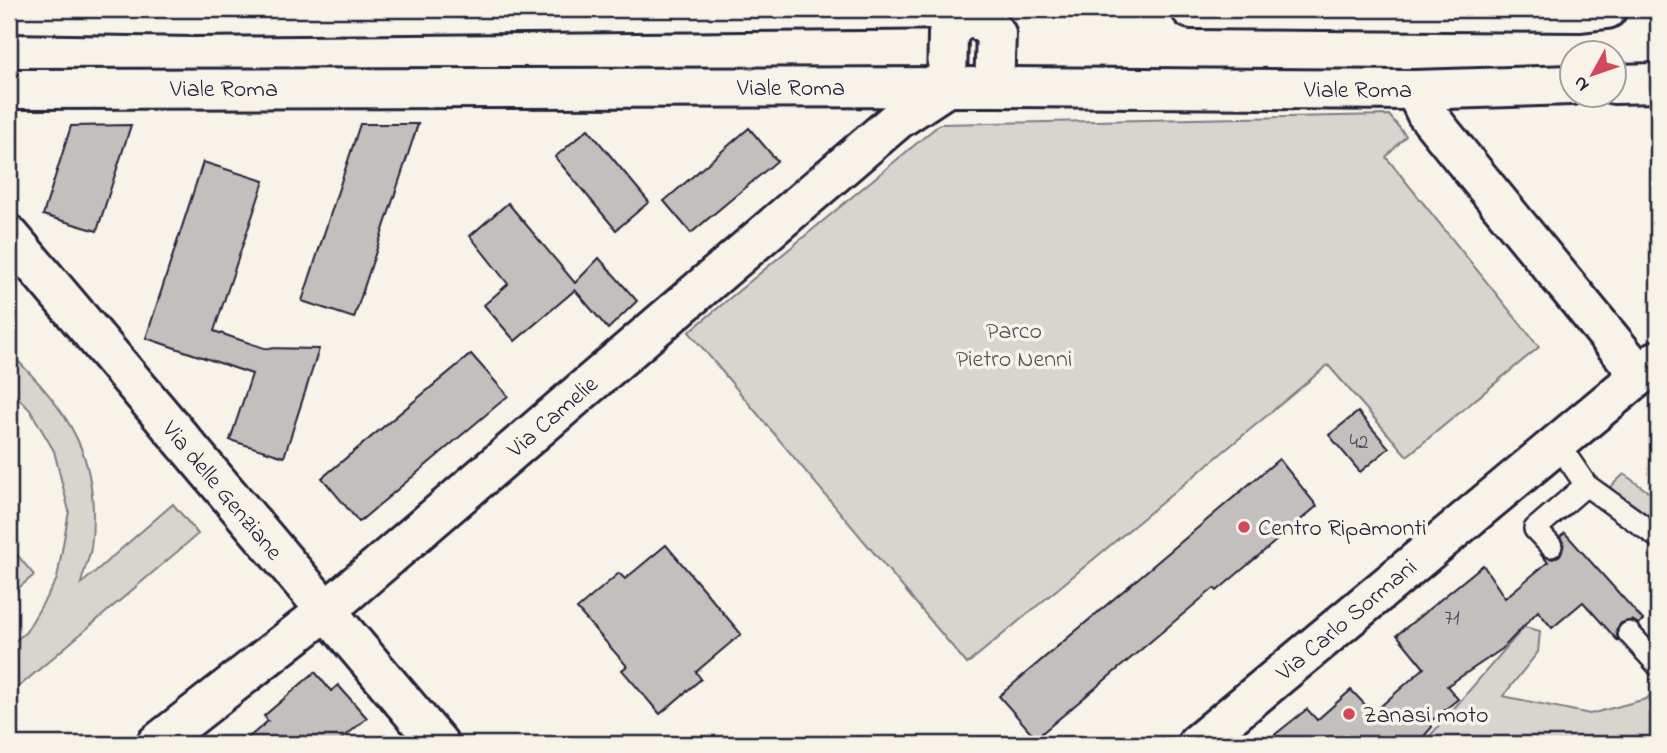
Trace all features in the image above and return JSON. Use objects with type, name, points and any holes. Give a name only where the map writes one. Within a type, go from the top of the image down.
[{"type":"street","points":[[947,87],[948,34],[970,9]]},
{"type":"street","points":[[9,13],[970,9],[996,34],[994,86]]},
{"type":"street","points":[[1191,9],[1581,12],[1607,9]]},
{"type":"street","points":[[1628,84],[1658,83]]},
{"type":"street","name":"Viale Roma","points":[[9,89],[994,86],[1415,90],[1558,85]]},
{"type":"street","name":"Via Camelie","points":[[156,744],[327,610],[897,120],[947,87]]},
{"type":"street","points":[[1415,90],[1426,113],[1459,154],[1649,367]]},
{"type":"street","name":"Via delle Genziane","points":[[9,235],[439,744]]},
{"type":"street","name":"Via Carlo Sormani","points":[[1197,744],[1649,367]]},
{"type":"lane","points":[[1558,444],[1586,485],[1658,537]]},
{"type":"lane","points":[[1551,546],[1535,529],[1586,485]]},
{"type":"lane","points":[[1629,633],[1658,665]]},
{"type":"green space","name":"Parco Pietro Nenni","points":[[1389,115],[1406,136],[1386,157],[1539,347],[1407,456],[1328,365],[967,664],[689,332],[940,124]]},
{"type":"green space","points":[[9,352],[49,395],[65,417],[86,462],[93,516],[91,548],[81,584],[173,504],[198,534],[9,695],[9,646],[26,632],[57,579],[69,511],[54,451],[30,410],[9,388]]},
{"type":"green space","points":[[1624,474],[1658,499],[1658,526],[1607,490]]},
{"type":"green space","points":[[9,545],[34,575],[9,596]]},
{"type":"green space","points":[[1524,627],[1540,631],[1538,652],[1503,696],[1590,714],[1646,699],[1658,689],[1658,743],[1423,744]]},
{"type":"building","points":[[360,124],[418,124],[354,318],[302,301]]},
{"type":"building","points":[[131,125],[97,231],[43,215],[71,126]]},
{"type":"building","points":[[749,128],[777,161],[691,233],[664,201]]},
{"type":"building","points":[[588,129],[649,202],[616,230],[555,157]]},
{"type":"building","points":[[203,162],[264,181],[214,331],[264,348],[319,349],[284,457],[230,440],[252,374],[146,338]]},
{"type":"building","points":[[508,203],[575,283],[599,258],[637,301],[608,329],[575,290],[515,341],[484,305],[508,284],[470,236]]},
{"type":"building","points":[[471,354],[508,396],[359,522],[322,478]]},
{"type":"building","points":[[1358,412],[1389,448],[1360,472],[1329,435]]},
{"type":"building","points":[[1279,459],[1317,506],[1217,591],[1214,588],[1036,738],[999,696]]},
{"type":"building","points":[[1565,533],[1643,620],[1639,624],[1632,620],[1621,623],[1616,630],[1619,642],[1583,602],[1552,628],[1538,611],[1502,649],[1447,686],[1458,699],[1430,722],[1432,727],[1417,744],[1263,744],[1307,709],[1317,720],[1351,690],[1373,713],[1424,668],[1397,635],[1483,565],[1505,598],[1548,562],[1542,556],[1553,559],[1560,555],[1564,544],[1560,537]]},
{"type":"building","points":[[666,545],[741,634],[696,672],[701,679],[660,714],[622,670],[627,666],[577,609],[619,573],[625,579]]},
{"type":"building","points":[[315,672],[331,691],[338,685],[367,718],[336,744],[241,744],[268,721],[264,716]]},
{"type":"place","name":"Centro Ripamonti","points":[[1244,527]]},
{"type":"place","name":"Zanasi moto","points":[[1349,714]]}]
